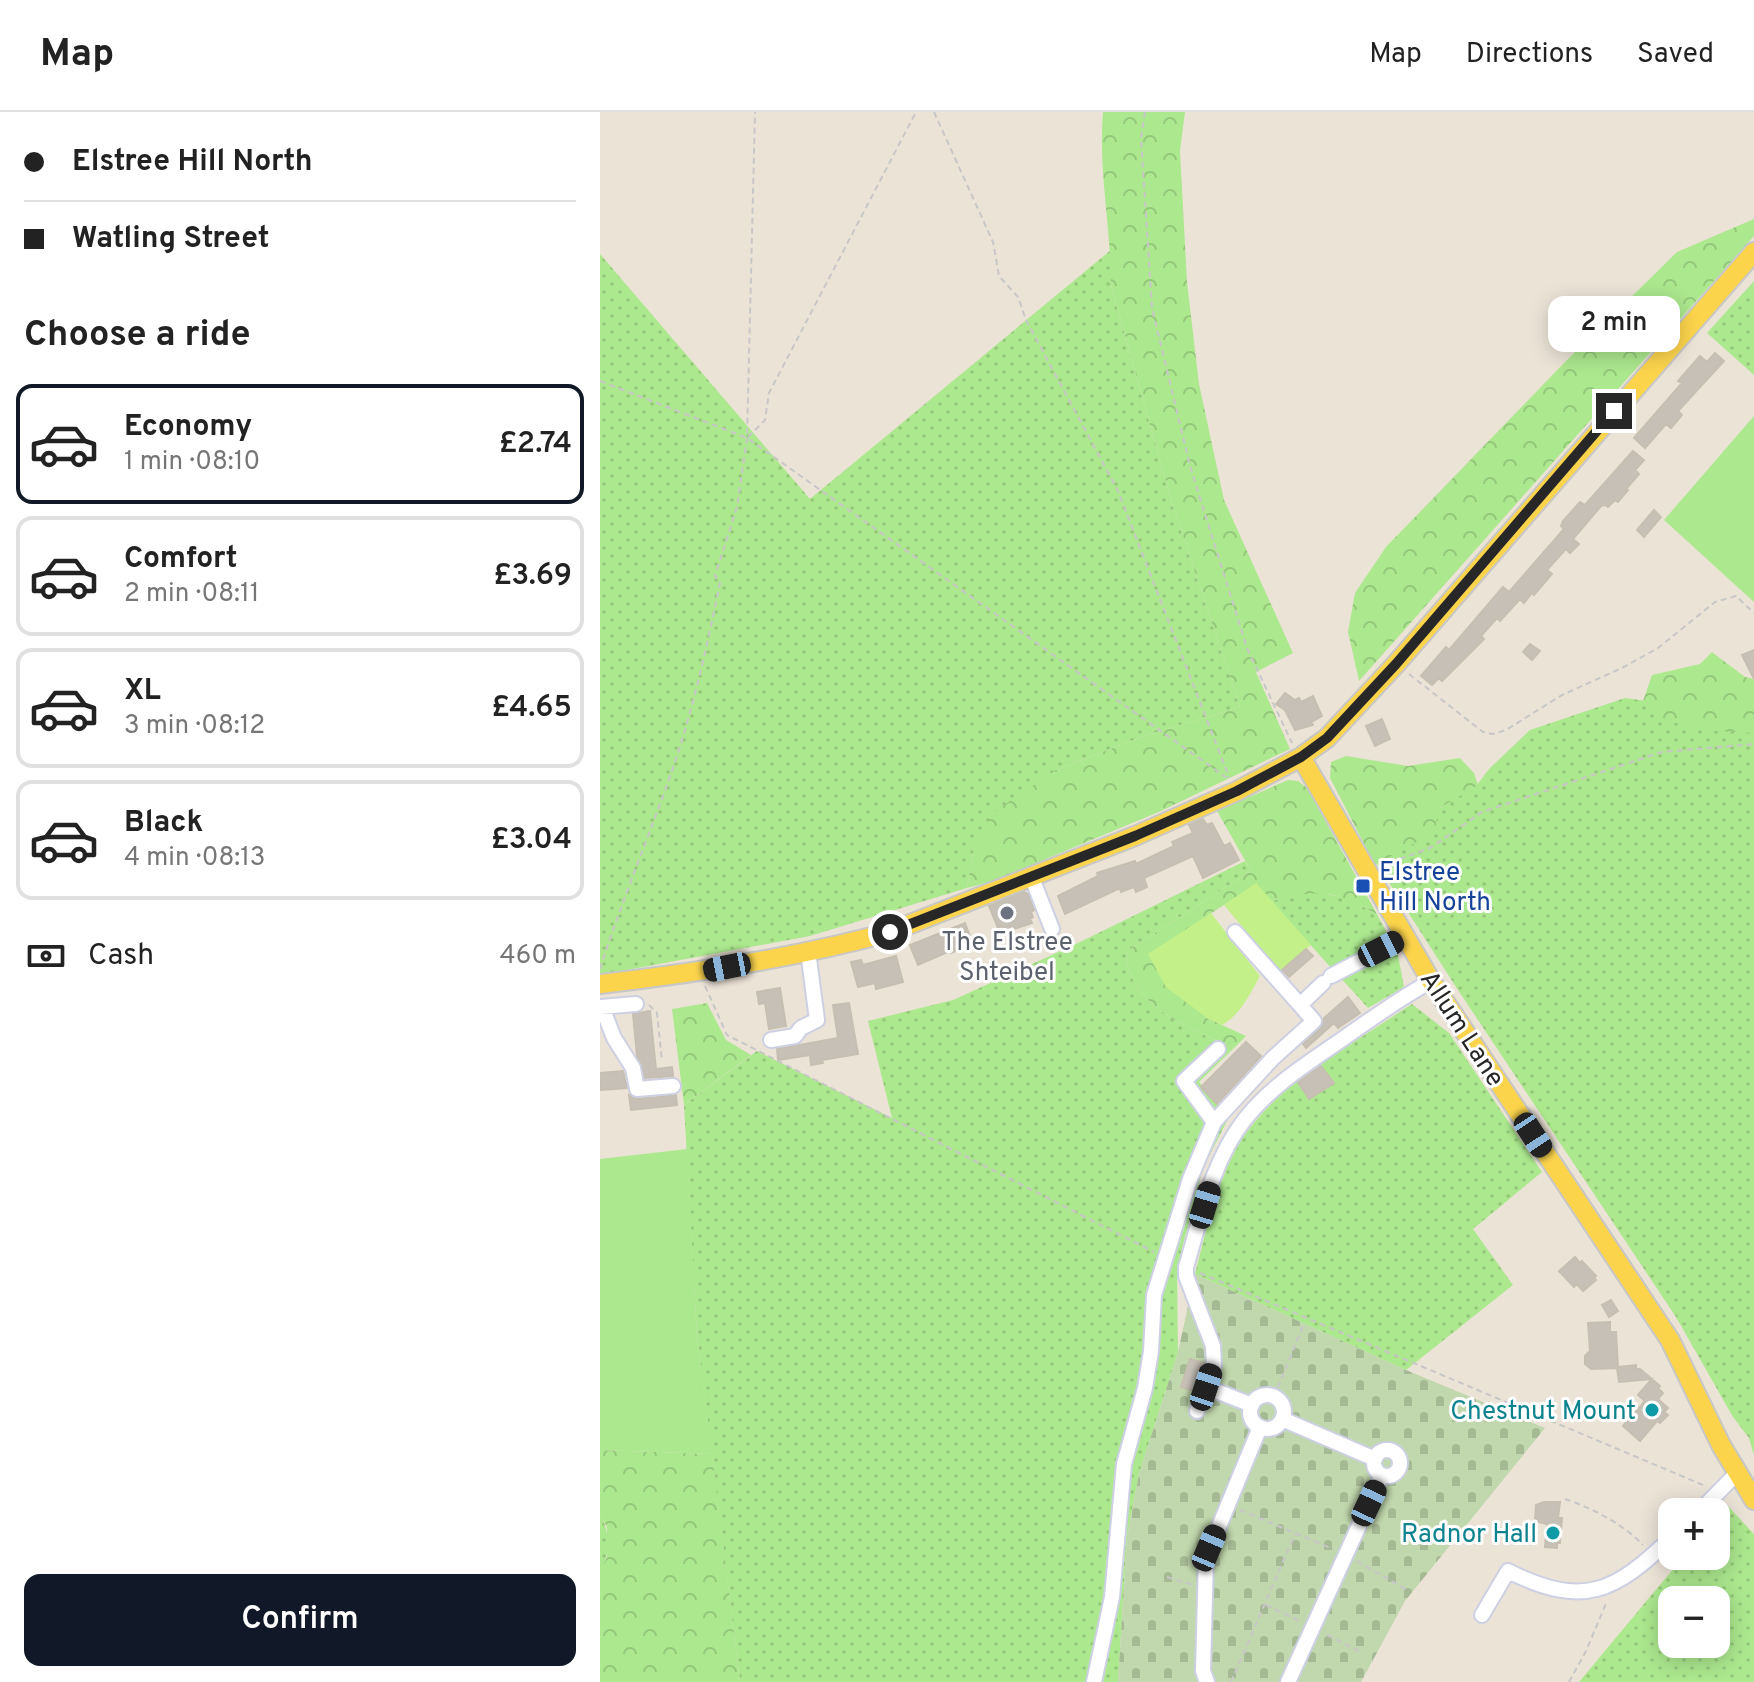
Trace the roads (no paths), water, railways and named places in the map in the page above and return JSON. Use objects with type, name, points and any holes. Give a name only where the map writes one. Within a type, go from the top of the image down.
[{"type":"main road","points":[[600,984],[700,972],[890,932],[1150,830],[1237,791],[1301,757],[1327,738],[1396,664],[1754,252]]},
{"type":"main road","name":"Allum Lane","points":[[1301,757],[1431,981],[1670,1340],[1736,1474],[1754,1500]]},
{"type":"street","points":[[1032,878],[1052,929]]},
{"type":"street","points":[[1094,1682],[1112,1597],[1124,1464],[1145,1388],[1151,1351],[1154,1295],[1190,1179],[1214,1122],[1273,1058],[1314,1021],[1235,932]]},
{"type":"street","points":[[1300,1005],[1327,980],[1404,938]]},
{"type":"street","points":[[771,1040],[795,1036],[801,1028],[817,1020],[808,951]]},
{"type":"street","points":[[1197,1411],[1214,1365],[1213,1346],[1186,1276],[1186,1267],[1214,1175],[1244,1120],[1277,1084],[1431,981]]},
{"type":"street","points":[[636,1004],[601,1007],[614,1038],[633,1068],[637,1089],[673,1086]]},
{"type":"street","points":[[1214,1122],[1184,1081],[1218,1049]]},
{"type":"street","points":[[1206,1387],[1252,1405]]},
{"type":"street","points":[[1261,1396],[1274,1397],[1283,1406],[1282,1419],[1273,1428],[1260,1427],[1251,1418],[1252,1405],[1261,1396]]},
{"type":"street","points":[[1282,1419],[1375,1459]]},
{"type":"street","points":[[1207,1682],[1203,1671],[1206,1558],[1260,1427]]},
{"type":"street","points":[[1389,1450],[1398,1456],[1400,1467],[1387,1477],[1375,1468],[1375,1459],[1383,1451],[1389,1450]]},
{"type":"street","points":[[1714,1498],[1736,1474]]},
{"type":"street","points":[[1288,1682],[1382,1475]]},
{"type":"street","points":[[1482,1615],[1508,1571],[1529,1582],[1557,1590],[1586,1591],[1614,1585],[1627,1578],[1658,1550]]},
{"type":"place","name":"Elstree Hill North","points":[[1363,886]]},
{"type":"place","name":"The Elstree Shteibel","points":[[1007,913]]},
{"type":"place","name":"Chestnut Mount","points":[[1652,1410]]},
{"type":"place","name":"Radnor Hall","points":[[1553,1533]]}]
